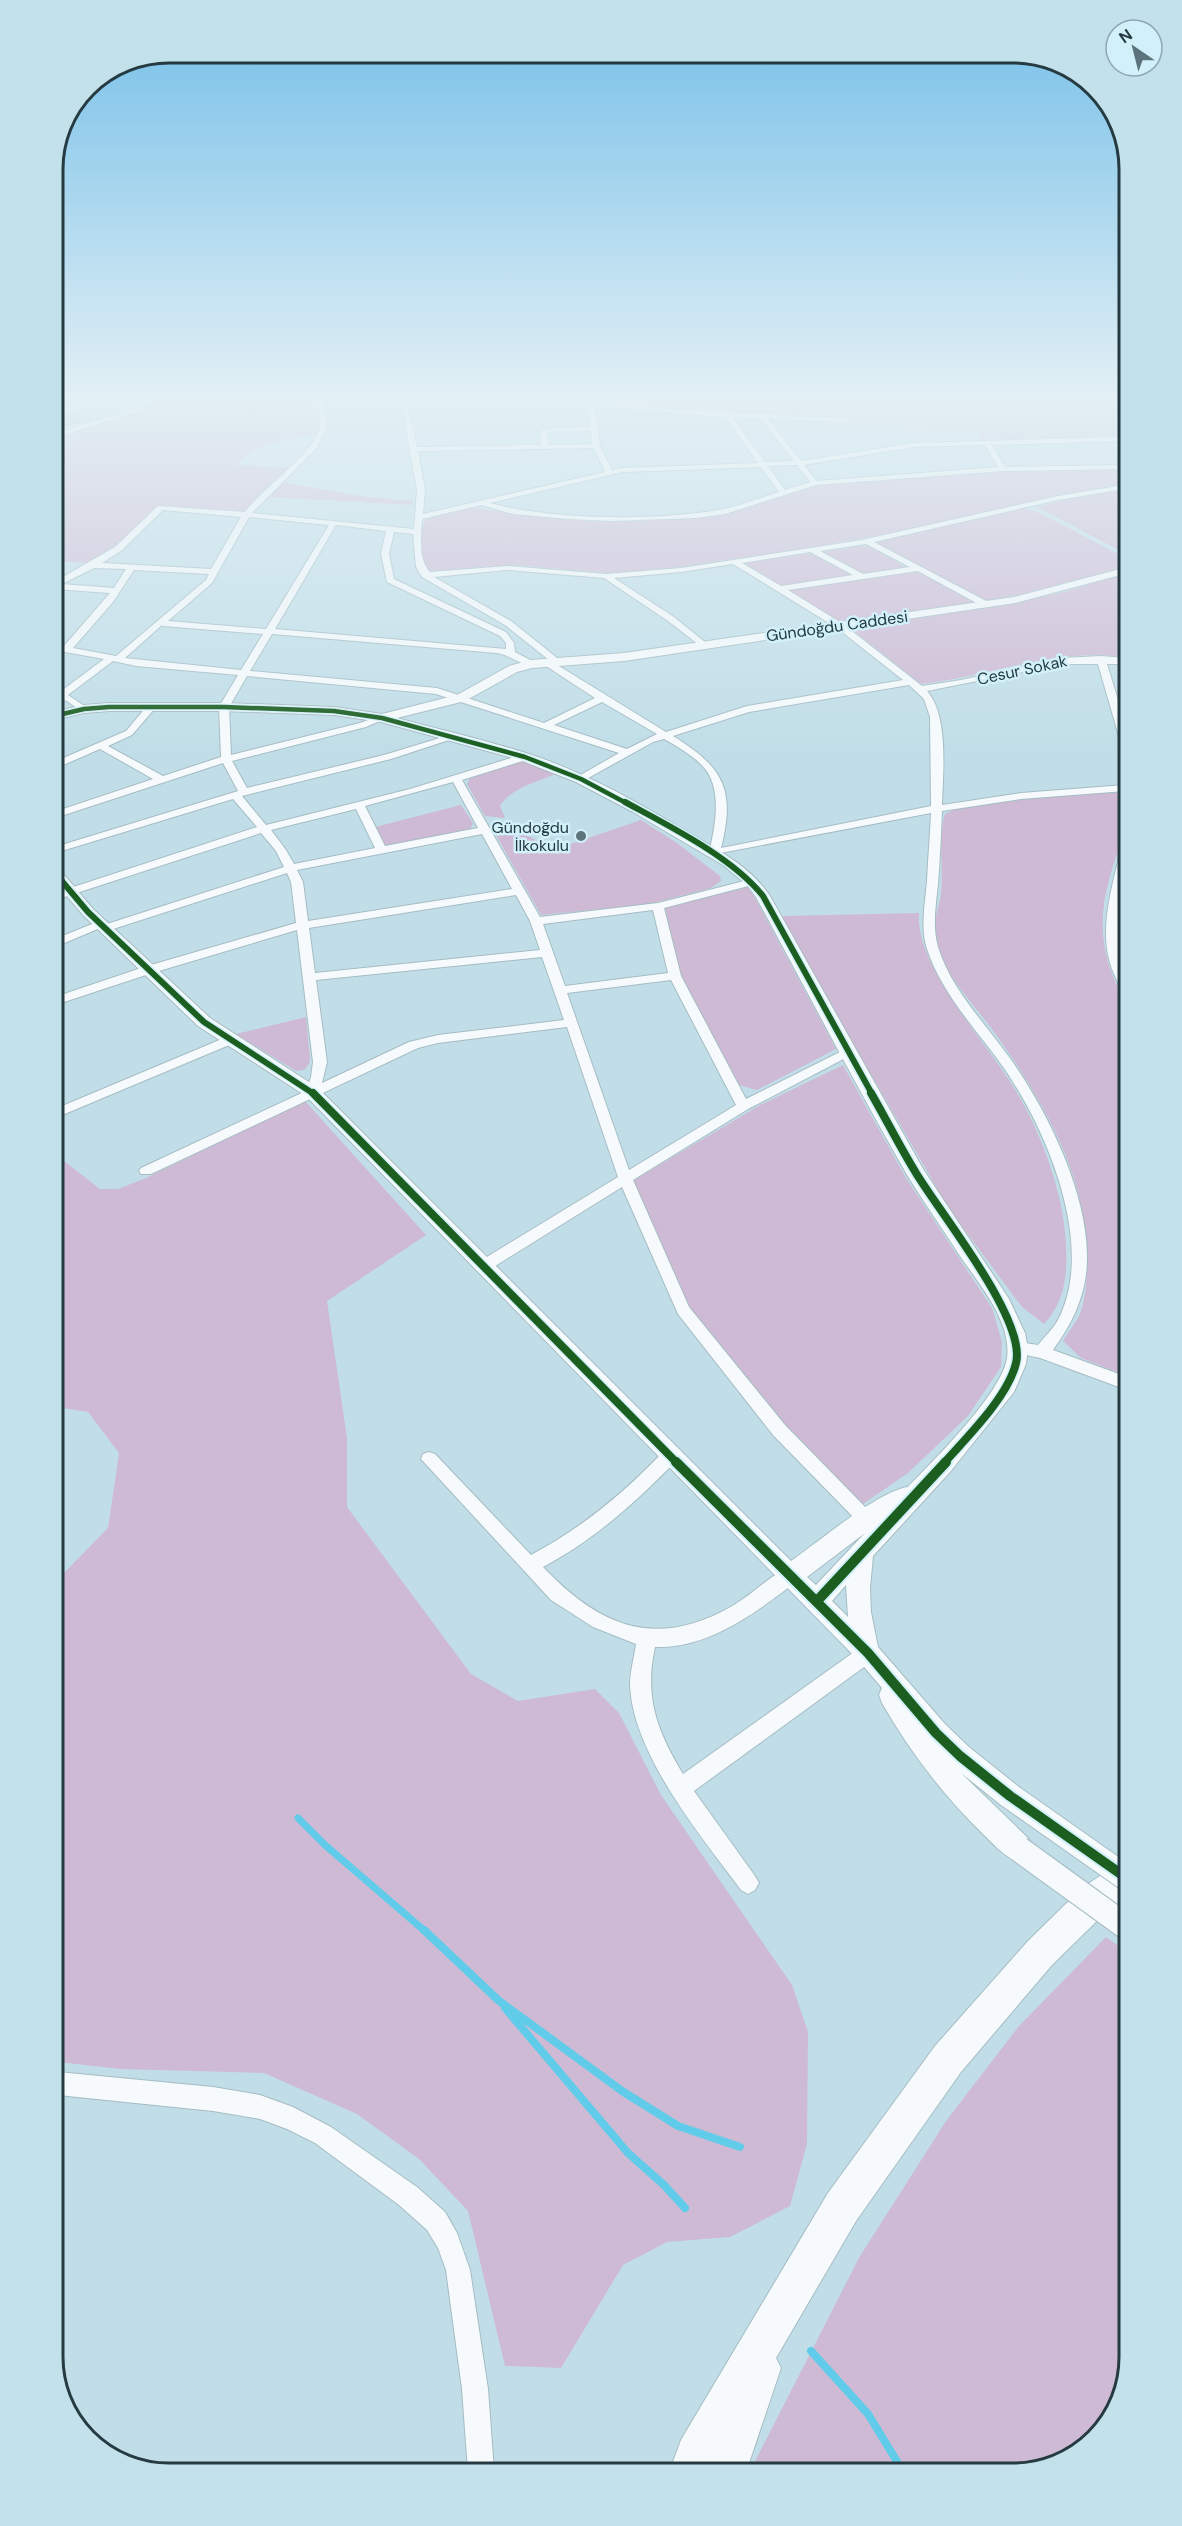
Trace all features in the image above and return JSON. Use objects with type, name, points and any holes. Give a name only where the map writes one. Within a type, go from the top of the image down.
[{"type":"main road","points":[[693,2463],[842,2207],[948,2059],[1040,1953],[1094,1900],[1119,1884]]},
{"type":"main road","points":[[1094,1900],[1119,1890]]},
{"type":"main road","points":[[728,2463],[774,2323]]},
{"type":"street","points":[[63,580],[118,549],[157,512]]},
{"type":"street","points":[[208,512],[418,532]]},
{"type":"street","points":[[63,691],[97,667],[114,659],[163,623],[203,588],[215,572],[248,512]]},
{"type":"street","points":[[420,512],[418,561],[425,575],[508,623],[551,661],[602,698],[704,762],[714,774],[720,816],[719,836],[714,853]]},
{"type":"street","points":[[420,517],[442,512]]},
{"type":"street","points":[[513,512],[611,519],[696,516],[722,512]]},
{"type":"street","points":[[425,575],[507,568],[606,576],[654,574],[867,541],[996,512]]},
{"type":"street","points":[[312,1092],[318,1077],[320,1062],[297,882],[291,868],[239,793],[226,759],[224,707],[334,523]]},
{"type":"street","points":[[390,528],[385,554],[390,580],[430,602],[503,634],[510,643],[511,653]]},
{"type":"street","points":[[867,541],[985,604]]},
{"type":"street","points":[[812,550],[862,577]]},
{"type":"street","points":[[735,562],[840,626],[920,689],[930,700],[937,724],[938,808],[928,934],[934,955],[960,999],[995,1045],[1033,1104],[1051,1140],[1073,1210],[1078,1256],[1078,1282],[1072,1309],[1053,1340],[1042,1352]]},
{"type":"street","points":[[93,565],[215,572]]},
{"type":"street","points":[[67,650],[116,591],[132,567]]},
{"type":"street","points":[[780,589],[919,568]]},
{"type":"street","name":"Gündoğdu Caddesi","points":[[382,718],[461,698],[513,669],[531,664],[617,658],[985,604],[1052,592],[1119,572]]},
{"type":"street","points":[[606,576],[671,619],[703,645]]},
{"type":"street","points":[[63,586],[116,591]]},
{"type":"street","points":[[163,623],[511,653],[531,664]]},
{"type":"street","points":[[63,649],[114,659],[243,675],[427,690],[461,698],[626,752]]},
{"type":"street","points":[[1101,659],[1119,720]]},
{"type":"street","name":"Cesur Sokak","points":[[920,689],[971,681],[1052,663],[1101,659],[1119,660]]},
{"type":"street","points":[[581,779],[626,752],[663,735],[754,707],[909,682]]},
{"type":"street","points":[[63,697],[84,709]]},
{"type":"street","points":[[545,726],[602,698]]},
{"type":"street","points":[[63,762],[134,729],[152,707]]},
{"type":"street","points":[[63,714],[84,709],[224,707],[334,711],[382,718],[525,757],[581,779],[714,853],[741,871],[752,882],[784,933],[915,1172],[1002,1304],[1019,1348],[1016,1365],[999,1396],[922,1488],[817,1601]]},
{"type":"street","points":[[63,812],[226,759],[363,725],[382,718]]},
{"type":"street","points":[[63,848],[239,793],[387,757],[453,736]]},
{"type":"street","points":[[101,746],[162,780]]},
{"type":"street","points":[[63,895],[263,829],[360,806],[525,757]]},
{"type":"street","points":[[456,779],[536,921],[545,953],[600,1101],[626,1180],[683,1310],[779,1430],[866,1519]]},
{"type":"street","points":[[714,853],[938,808],[1076,789],[1119,788]]},
{"type":"street","points":[[360,806],[381,850]]},
{"type":"street","points":[[63,940],[291,868],[486,830]]},
{"type":"street","points":[[1119,880],[1112,906],[1111,941],[1119,962]]},
{"type":"street","points":[[536,921],[658,906],[752,882]]},
{"type":"street","points":[[63,884],[103,926],[204,1022],[312,1092],[482,1267],[868,1653],[936,1733],[960,1756],[1010,1796],[1119,1872]]},
{"type":"street","points":[[63,998],[148,970],[303,925],[520,891]]},
{"type":"street","points":[[658,906],[675,976],[743,1106]]},
{"type":"street","points":[[309,978],[545,953]]},
{"type":"street","points":[[559,990],[675,976]]},
{"type":"street","points":[[146,1171],[400,1051],[425,1042],[570,1023]]},
{"type":"street","points":[[63,1111],[229,1040]]},
{"type":"street","points":[[482,1267],[743,1106],[849,1053]]},
{"type":"street","points":[[1019,1348],[1042,1352],[1119,1381]]},
{"type":"street","points":[[529,1565],[554,1553],[594,1524],[645,1482],[670,1456]]},
{"type":"street","points":[[429,1459],[557,1594],[576,1608],[622,1631],[647,1638],[680,1636],[714,1624],[766,1595],[866,1519],[922,1488]]},
{"type":"street","points":[[862,1550],[858,1595],[859,1622],[868,1653],[899,1710],[943,1774],[963,1797],[1019,1849],[1119,1921]]},
{"type":"street","points":[[647,1638],[640,1686],[642,1705],[650,1731],[681,1788],[748,1883]]},
{"type":"street","points":[[681,1788],[868,1653]]},
{"type":"street","points":[[63,2084],[213,2099],[260,2107],[293,2119],[323,2135],[408,2196],[436,2221],[448,2242],[458,2270],[475,2389],[480,2463]]},
{"type":"shaded area","points":[[63,512],[153,512],[123,539],[92,563],[63,561]]},
{"type":"shaded area","points":[[452,512],[501,512],[586,520],[705,517],[728,512],[988,512],[825,545],[660,570],[608,573],[516,565],[428,571],[422,553],[421,538],[425,520]]},
{"type":"shaded area","points":[[1007,512],[1036,512],[1119,554],[1119,568],[1032,592],[984,601],[874,541]]},
{"type":"shaded area","points":[[1046,512],[1119,512],[1119,550]]},
{"type":"shaded area","points":[[868,545],[907,568],[860,574],[822,552]]},
{"type":"shaded area","points":[[812,553],[853,576],[781,587],[743,563]]},
{"type":"shaded area","points":[[912,571],[920,572],[975,602],[840,622],[788,590]]},
{"type":"shaded area","points":[[1119,576],[1119,657],[1099,655],[1048,659],[921,684],[854,631],[855,627],[1009,604],[1064,592]]},
{"type":"shaded area","points":[[523,761],[556,774],[525,786],[504,800],[500,806],[505,818],[485,816],[467,784],[470,778]]},
{"type":"shaded area","points":[[1084,792],[1119,793],[1119,846],[1105,896],[1103,927],[1107,958],[1119,989],[1119,1373],[1081,1358],[1063,1341],[1080,1314],[1087,1273],[1085,1229],[1080,1199],[1071,1170],[1060,1141],[1031,1087],[997,1036],[960,989],[938,949],[935,932],[941,889],[943,824],[945,814],[961,807]]},
{"type":"shaded area","points":[[461,805],[473,823],[470,830],[390,846],[384,845],[375,827]]},
{"type":"shaded area","name":"Gündoğdu İlkokulu","points":[[641,820],[677,843],[720,876],[721,881],[711,888],[649,904],[541,915],[492,828],[517,831],[556,849]]},
{"type":"shaded area","points":[[749,887],[836,1049],[757,1090],[738,1085],[680,974],[665,908]]},
{"type":"shaded area","points":[[919,913],[921,934],[928,956],[940,979],[1013,1086],[1049,1162],[1061,1204],[1066,1255],[1064,1287],[1057,1306],[1044,1324],[1022,1307],[949,1209],[782,916]]},
{"type":"shaded area","points":[[306,1017],[310,1059],[304,1070],[296,1071],[236,1034]]},
{"type":"shaded area","points":[[843,1065],[906,1178],[992,1308],[1002,1342],[1001,1367],[968,1416],[908,1473],[863,1504],[802,1446],[689,1308],[631,1182],[760,1105]]},
{"type":"shaded area","points":[[305,1101],[426,1235],[327,1301],[347,1438],[347,1507],[471,1674],[518,1701],[595,1689],[619,1713],[661,1795],[792,1985],[808,2032],[807,2144],[790,2206],[730,2237],[667,2242],[623,2265],[561,2368],[505,2366],[468,2211],[419,2159],[357,2114],[264,2073],[120,2069],[63,2063],[63,1574],[108,1528],[119,1453],[88,1412],[63,1408],[63,1160],[100,1189],[118,1189],[146,1178]]},
{"type":"shaded area","points":[[1106,1937],[1119,1946],[1119,2364],[1111,2398],[1105,2410],[1088,2432],[1072,2445],[1034,2461],[1020,2463],[754,2463],[860,2256],[946,2121],[1019,2026]]},
{"type":"waterway","points":[[298,1818],[325,1845],[426,1932]]},
{"type":"waterway","points":[[424,1930],[498,2000],[622,2091],[678,2126],[740,2147]]},
{"type":"waterway","points":[[505,2008],[628,2153],[664,2185],[685,2208]]},
{"type":"waterway","points":[[811,2351],[868,2414],[898,2463]]},
{"type":"cycle path","points":[[63,714],[109,707],[224,707],[334,711],[382,718],[525,757],[581,779],[638,809],[728,862],[752,882],[763,896],[915,1172],[1002,1304],[1015,1333],[1018,1348],[1016,1364],[1010,1379],[982,1418],[817,1601]]},
{"type":"cycle path","points":[[63,882],[88,912],[204,1022],[312,1092],[687,1473],[868,1653],[936,1733],[960,1756],[1010,1796],[1119,1873]]},
{"type":"place","name":"Gündoğdu İlkokulu","points":[[581,836]]}]
